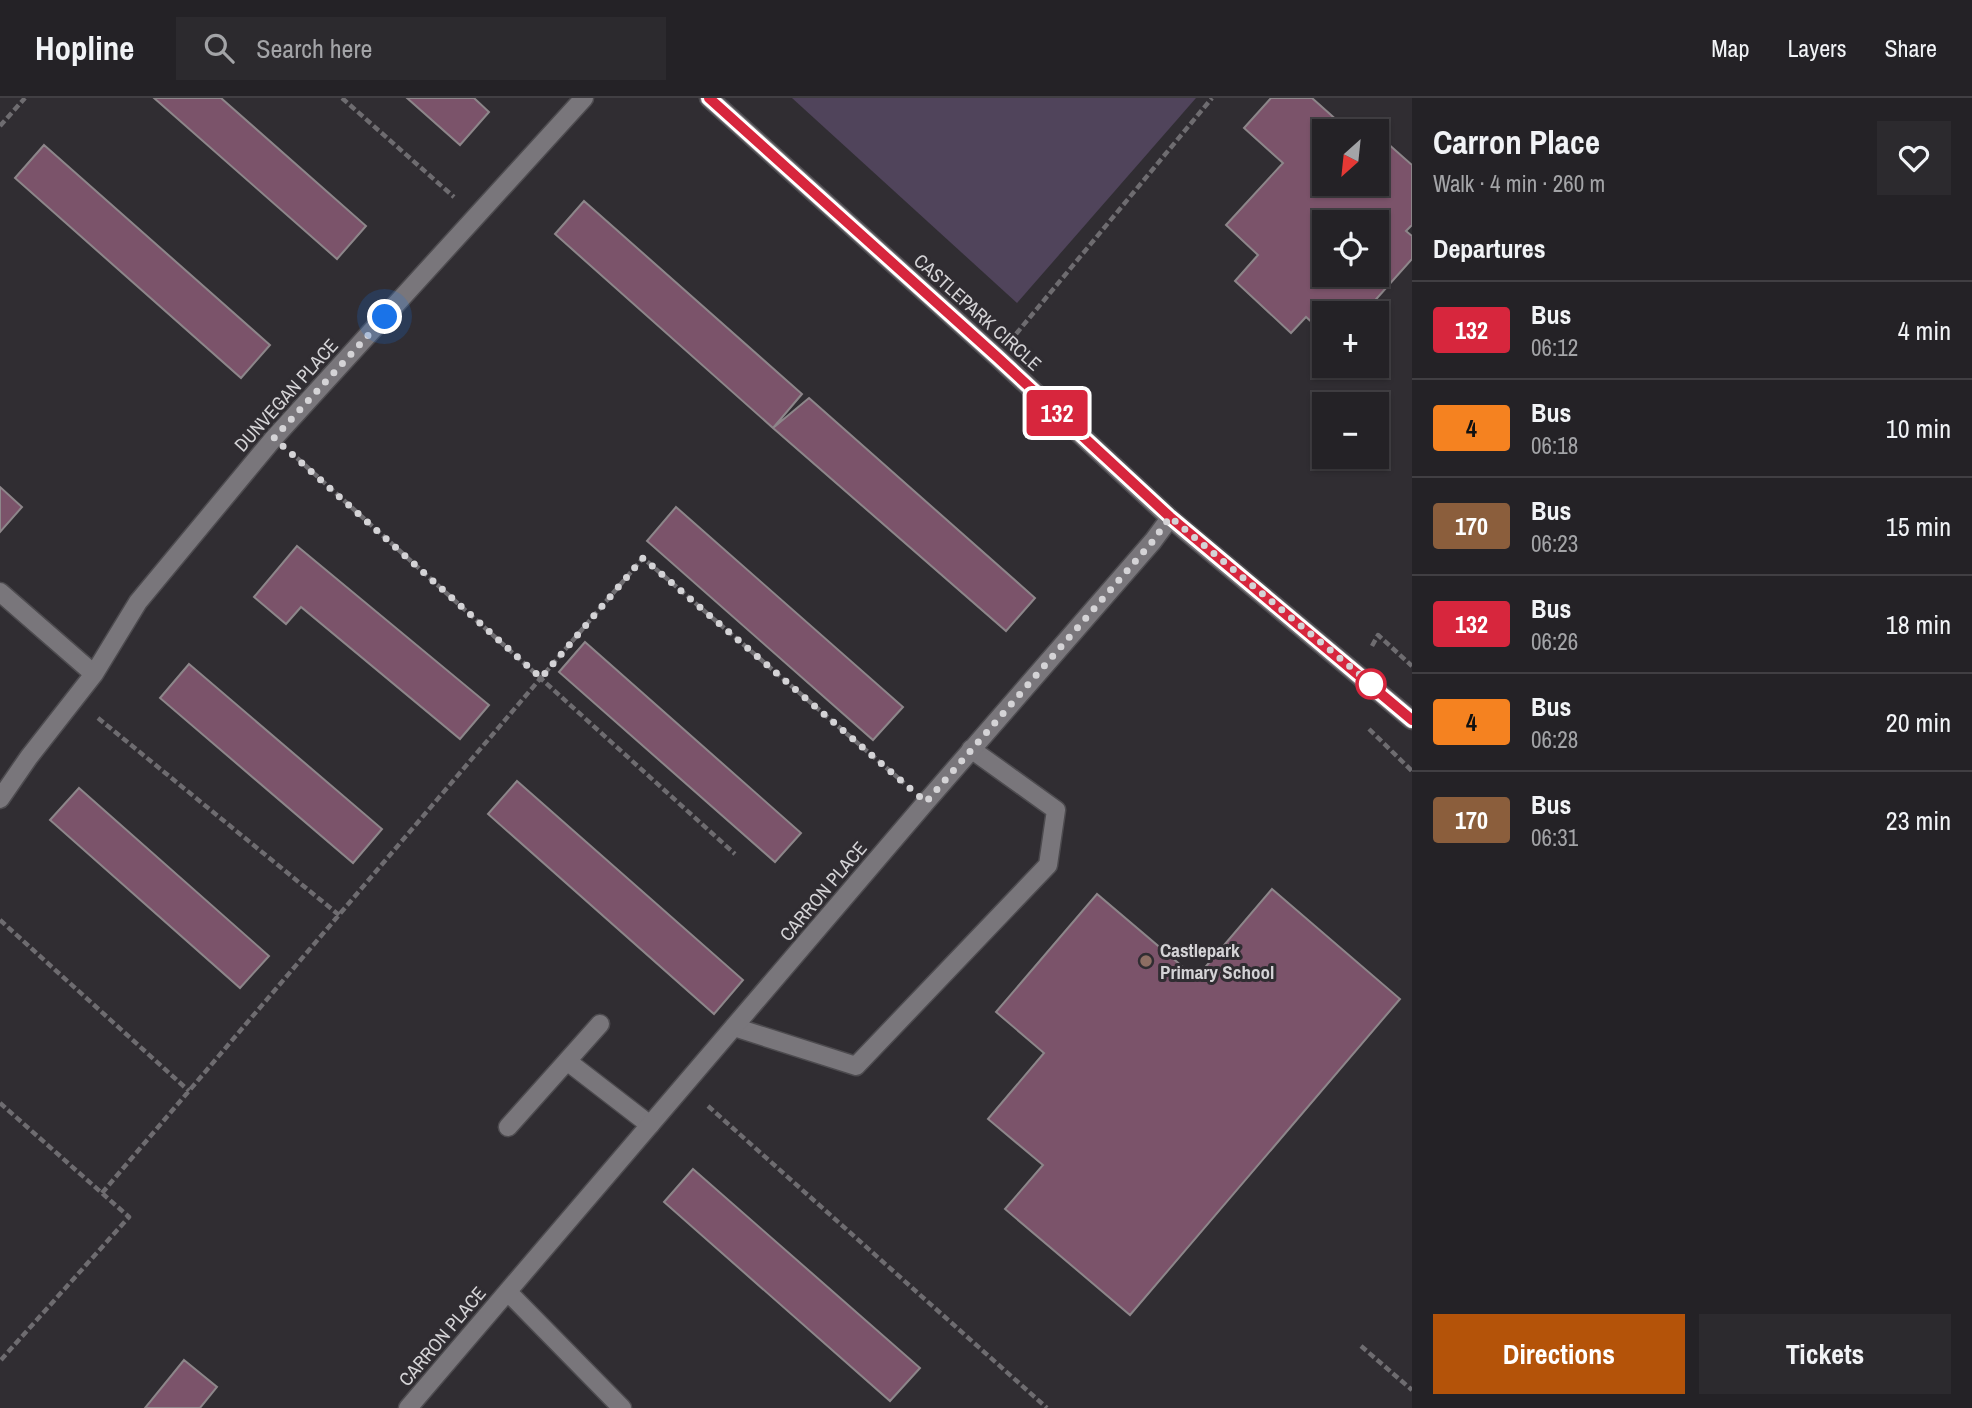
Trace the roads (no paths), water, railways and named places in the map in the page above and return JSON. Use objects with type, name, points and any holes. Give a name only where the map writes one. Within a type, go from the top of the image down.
[{"type":"street","name":"DUNVEGAN PLACE","points":[[0,799],[94,674],[138,602],[274,438],[584,98]]},
{"type":"street","name":"CASTLEPARK CIRCLE","points":[[709,98],[1170,517],[1412,720]]},
{"type":"street","name":"CARRON PLACE","points":[[408,1408],[1153,541],[1170,517]]},
{"type":"street","points":[[0,592],[94,674]]},
{"type":"street","points":[[734,1027],[856,1066],[1048,865],[1056,810],[971,750]]},
{"type":"street","points":[[508,1127],[600,1024]]},
{"type":"street","points":[[567,1061],[650,1125]]},
{"type":"street","name":"CARRON PLACE","points":[[508,1292],[622,1408]]},
{"type":"place","name":"Castlepark Primary School","points":[[1146,961]]}]
